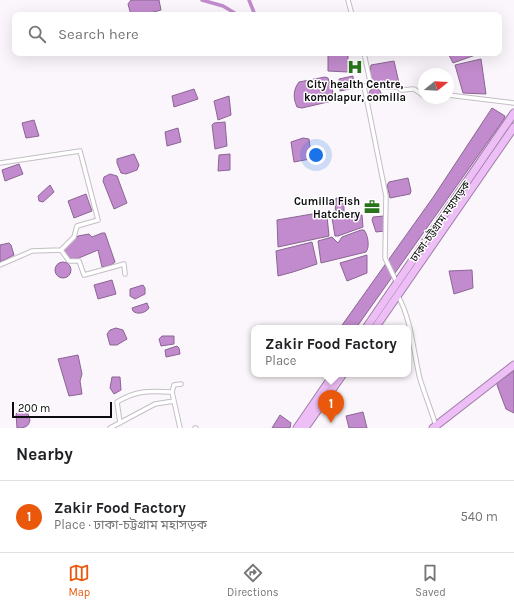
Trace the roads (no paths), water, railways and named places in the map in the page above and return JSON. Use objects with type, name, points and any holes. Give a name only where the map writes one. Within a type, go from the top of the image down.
[{"type":"highway","name":"ঢাকা-চট্টগ্রাম মহাসড়ক","points":[[368,325],[395,280],[514,113]]},
{"type":"highway","name":"ঢাকা-চট্টগ্রাম মহাসড়ক","points":[[377,325],[514,127]]},
{"type":"highway","points":[[435,427],[514,366]]},
{"type":"highway","points":[[297,428],[332,377]]},
{"type":"highway","points":[[306,428],[341,377]]},
{"type":"street","points":[[348,0],[351,12]]},
{"type":"street","points":[[365,56],[371,86]]},
{"type":"street","points":[[395,280],[385,258],[386,196],[364,86],[398,87],[401,90],[414,89],[418,92]]},
{"type":"street","points":[[454,95],[514,103]]},
{"type":"street","points":[[0,163],[80,151],[98,220],[77,226],[74,237],[61,250],[32,251],[0,265]]},
{"type":"street","points":[[61,250],[69,261],[79,261],[84,275],[124,264],[125,274]]},
{"type":"street","points":[[398,296],[403,306],[408,325]]},
{"type":"street","points":[[411,336],[420,378],[435,427]]},
{"type":"street","points":[[180,428],[172,392],[174,386],[181,384]]},
{"type":"street","points":[[120,423],[117,402],[126,396],[140,392],[172,392]]},
{"type":"street","points":[[110,428],[156,404],[174,401]]},
{"type":"waterway","points":[[202,0],[223,6],[233,12]]},
{"type":"waterway","points":[[249,0],[254,12]]},
{"type":"place","name":"City health Centre, komolapur, comilla","points":[[355,67]]},
{"type":"place","name":"Cumilla Fish Hatchery","points":[[372,207]]},
{"type":"place","name":"Zakir Food Factory","points":[[331,423]]}]
